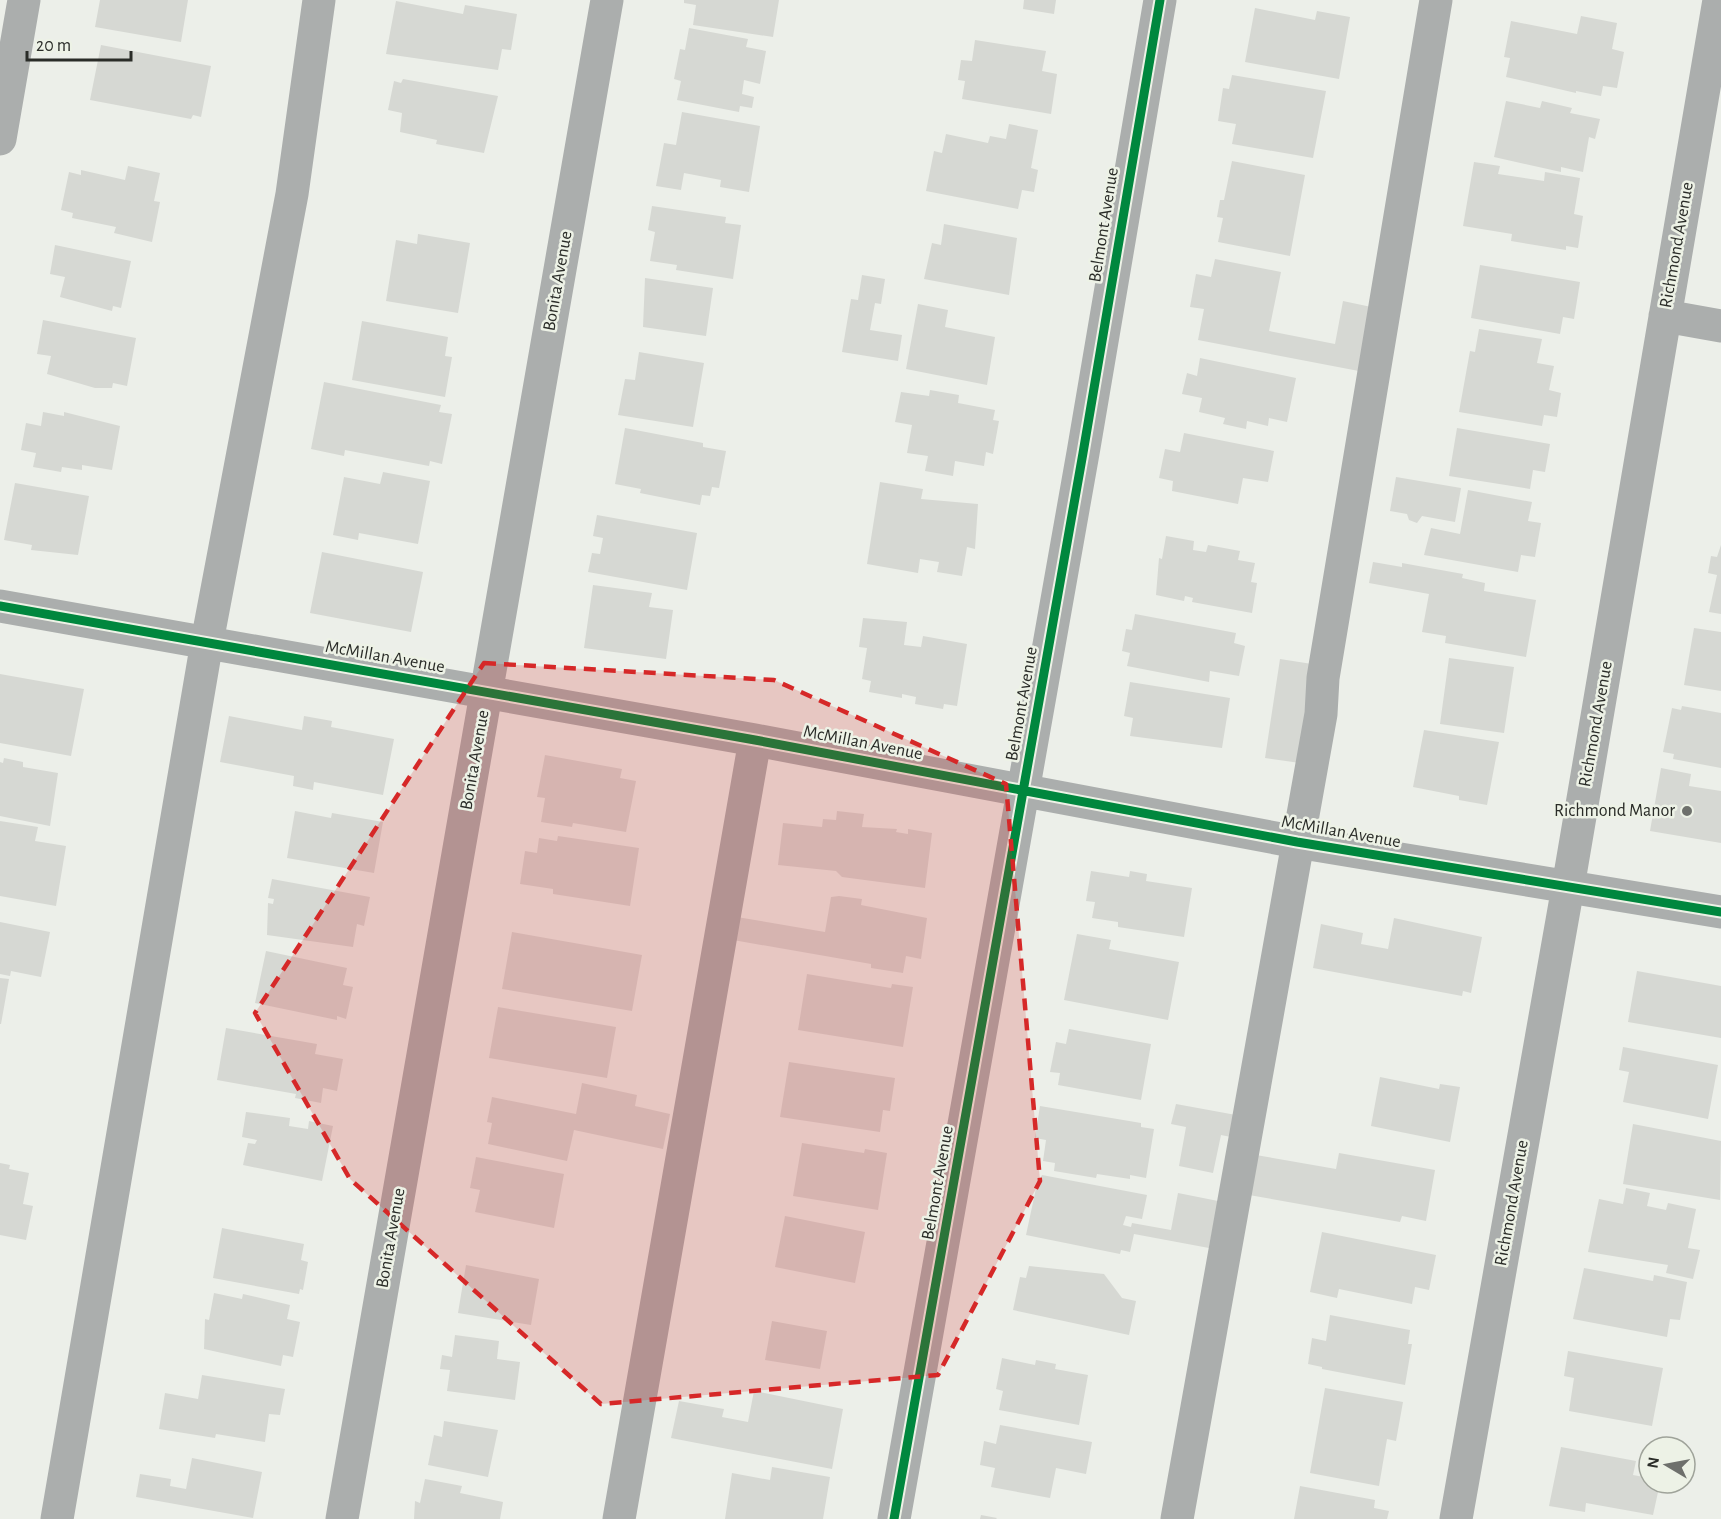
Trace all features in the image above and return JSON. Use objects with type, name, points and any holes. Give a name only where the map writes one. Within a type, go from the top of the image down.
[{"type":"street","points":[[0,139],[24,0]]},
{"type":"street","points":[[57,1519],[207,642],[292,194],[319,0]]},
{"type":"street","name":"Bonita Avenue","points":[[342,1519],[607,0]]},
{"type":"street","name":"Belmont Avenue","points":[[894,1519],[1024,790],[1160,0]]},
{"type":"street","points":[[1177,1519],[1321,714],[1323,678],[1436,0]]},
{"type":"street","name":"Richmond Avenue","points":[[1456,1519],[1568,887],[1719,0]]},
{"type":"street","points":[[1665,316],[1721,326]]},
{"type":"street","name":"McMillan Avenue","points":[[0,606],[755,740],[1297,842],[1721,912]]},
{"type":"street","points":[[619,1519],[755,740]]},
{"type":"highlighted area","points":[[484,663],[774,680],[1006,784],[1040,1181],[938,1375],[601,1404],[350,1179],[255,1013]]},
{"type":"building","points":[[100,0],[188,0],[181,42],[95,27]]},
{"type":"building","points":[[684,0],[779,0],[773,37],[693,25],[696,5],[684,3]]},
{"type":"building","points":[[1024,0],[1056,0],[1054,14],[1023,9]]},
{"type":"building","points":[[396,1],[463,14],[465,5],[517,14],[511,50],[502,49],[498,70],[386,54]]},
{"type":"building","points":[[1255,8],[1315,20],[1317,11],[1350,17],[1339,79],[1245,62]]},
{"type":"building","points":[[1581,16],[1617,23],[1612,49],[1624,52],[1617,88],[1603,86],[1601,96],[1576,91],[1576,93],[1506,77],[1510,58],[1504,57],[1511,21],[1577,34]]},
{"type":"building","points":[[689,28],[748,39],[746,47],[766,51],[760,84],[744,80],[742,94],[754,97],[752,108],[740,106],[739,112],[677,100],[681,81],[674,79],[680,49],[685,50]]},
{"type":"building","points":[[975,40],[1046,51],[1042,71],[1057,74],[1051,114],[962,99],[965,81],[958,80],[961,60],[972,61]]},
{"type":"building","points":[[101,45],[211,66],[201,117],[193,115],[191,119],[90,100]]},
{"type":"building","points":[[1232,75],[1326,91],[1313,158],[1232,144],[1236,124],[1218,121],[1223,88],[1229,89]]},
{"type":"building","points":[[403,79],[498,96],[484,153],[436,144],[437,140],[400,132],[402,113],[388,110],[394,81],[401,83]]},
{"type":"building","points":[[1506,101],[1540,108],[1542,101],[1572,108],[1570,113],[1600,119],[1595,139],[1589,137],[1583,172],[1561,167],[1561,172],[1494,157]]},
{"type":"building","points":[[682,112],[760,126],[749,192],[720,187],[721,180],[684,173],[681,190],[656,186],[664,143],[676,145]]},
{"type":"building","points":[[1009,124],[1038,130],[1031,168],[1038,170],[1034,192],[1022,190],[1018,209],[926,191],[934,151],[942,153],[946,134],[988,143],[990,136],[1006,139]]},
{"type":"building","points":[[1232,161],[1305,175],[1290,256],[1218,242],[1223,218],[1217,217],[1220,200],[1224,200]]},
{"type":"building","points":[[1474,162],[1500,166],[1498,174],[1544,181],[1545,172],[1580,178],[1574,214],[1583,216],[1578,248],[1566,246],[1566,250],[1511,241],[1512,234],[1463,226]]},
{"type":"building","points":[[128,166],[160,173],[154,201],[160,202],[152,242],[114,233],[116,227],[72,218],[73,213],[61,210],[69,172],[81,175],[81,170],[125,180]]},
{"type":"building","points":[[652,206],[726,217],[725,223],[741,225],[733,279],[676,270],[677,265],[650,261],[655,232],[648,230]]},
{"type":"building","points":[[944,224],[1017,238],[1009,295],[924,279],[932,243],[941,245]]},
{"type":"building","points":[[418,234],[470,243],[458,313],[386,301],[396,240],[417,244]]},
{"type":"building","points":[[55,245],[131,261],[121,308],[113,306],[112,311],[60,297],[65,277],[50,274]]},
{"type":"building","points":[[1215,259],[1281,272],[1269,331],[1335,344],[1343,301],[1376,308],[1364,372],[1198,340],[1204,309],[1190,307],[1196,274],[1211,277]]},
{"type":"building","points":[[1480,265],[1580,282],[1574,319],[1563,317],[1560,334],[1471,318]]},
{"type":"building","points":[[862,275],[885,279],[881,304],[875,303],[870,330],[902,335],[898,361],[842,352],[851,299],[858,300]]},
{"type":"building","points":[[645,278],[713,288],[706,336],[643,327]]},
{"type":"building","points":[[918,304],[948,310],[945,327],[995,337],[987,385],[906,369]]},
{"type":"building","points":[[43,320],[136,338],[127,386],[113,383],[112,388],[95,388],[47,374],[51,356],[37,354]]},
{"type":"building","points":[[362,321],[448,337],[445,356],[452,357],[445,397],[352,380]]},
{"type":"building","points":[[1479,329],[1542,339],[1537,363],[1554,366],[1549,390],[1561,393],[1557,417],[1544,415],[1542,426],[1459,412],[1470,351],[1475,352]]},
{"type":"building","points":[[639,352],[704,363],[693,427],[618,415],[625,379],[635,380]]},
{"type":"building","points":[[1200,358],[1296,378],[1287,422],[1269,418],[1268,426],[1247,421],[1246,429],[1223,424],[1225,418],[1199,412],[1202,398],[1182,394],[1187,373],[1197,376]]},
{"type":"building","points":[[324,382],[441,405],[439,412],[452,414],[442,464],[430,461],[429,466],[345,450],[344,456],[311,449]]},
{"type":"building","points":[[930,390],[959,395],[958,403],[995,410],[993,420],[999,421],[993,454],[986,452],[984,466],[955,461],[953,476],[925,471],[928,456],[907,453],[912,425],[895,422],[901,392],[929,396]]},
{"type":"building","points":[[43,412],[64,416],[64,412],[120,426],[112,470],[82,465],[82,470],[62,467],[61,472],[33,467],[36,453],[21,450],[26,423],[41,426]]},
{"type":"building","points":[[625,428],[703,443],[703,447],[726,451],[719,488],[712,487],[710,496],[702,495],[700,505],[640,493],[641,489],[615,484]]},
{"type":"building","points":[[1457,428],[1550,444],[1545,472],[1533,470],[1530,489],[1449,476]]},
{"type":"building","points":[[1184,433],[1274,451],[1268,482],[1243,478],[1238,504],[1172,491],[1173,481],[1159,478],[1165,449],[1180,452]]},
{"type":"building","points":[[383,472],[430,481],[418,544],[359,533],[358,540],[333,535],[344,477],[380,484]]},
{"type":"building","points":[[1396,477],[1461,488],[1455,522],[1422,516],[1417,523],[1409,520],[1407,514],[1390,511]]},
{"type":"building","points":[[880,482],[923,489],[921,499],[978,504],[975,549],[967,547],[962,576],[937,572],[939,562],[920,559],[918,573],[867,564]]},
{"type":"building","points":[[15,483],[89,496],[78,555],[31,550],[32,545],[4,540]]},
{"type":"building","points":[[1468,490],[1532,502],[1528,521],[1541,523],[1535,557],[1521,555],[1518,572],[1424,555],[1431,528],[1460,534]]},
{"type":"building","points":[[597,515],[697,533],[687,590],[588,572],[592,553],[600,554],[603,538],[593,536]]},
{"type":"building","points":[[1166,536],[1194,541],[1193,550],[1206,552],[1208,545],[1240,551],[1238,560],[1255,563],[1251,582],[1257,583],[1252,613],[1192,602],[1193,598],[1185,596],[1184,601],[1156,595],[1159,558],[1162,559]]},
{"type":"building","points":[[1721,545],[1721,614],[1709,612],[1717,575],[1708,573],[1711,556],[1717,557]]},
{"type":"building","points":[[322,552],[423,572],[411,632],[310,613]]},
{"type":"building","points":[[1373,562],[1402,567],[1402,563],[1463,574],[1462,578],[1485,583],[1484,591],[1536,600],[1526,657],[1445,643],[1446,636],[1422,632],[1429,594],[1369,583]]},
{"type":"building","points":[[593,585],[652,593],[649,607],[673,610],[666,659],[584,648]]},
{"type":"building","points":[[1135,614],[1236,633],[1234,643],[1245,646],[1239,676],[1210,671],[1209,682],[1127,666],[1130,653],[1122,651],[1126,629],[1132,630]]},
{"type":"building","points":[[863,618],[907,622],[904,645],[921,647],[923,636],[967,644],[957,706],[944,704],[943,709],[915,704],[916,697],[902,694],[902,698],[869,692],[871,681],[862,679],[867,648],[859,647]]},
{"type":"building","points":[[1694,628],[1721,632],[1721,691],[1684,685]]},
{"type":"building","points":[[1449,658],[1514,667],[1504,733],[1440,724]]},
{"type":"building","points":[[1280,659],[1312,664],[1300,763],[1265,758]]},
{"type":"building","points":[[0,674],[84,689],[71,756],[0,743]]},
{"type":"building","points":[[1130,682],[1230,698],[1222,748],[1130,736],[1133,718],[1124,716]]},
{"type":"building","points":[[1682,706],[1721,713],[1721,768],[1673,759],[1674,754],[1663,752],[1672,708],[1681,710]]},
{"type":"building","points":[[229,716],[302,730],[304,716],[332,721],[331,727],[394,739],[383,795],[314,782],[313,790],[293,786],[294,776],[220,762]]},
{"type":"building","points":[[1424,730],[1499,742],[1487,805],[1459,800],[1459,796],[1413,787]]},
{"type":"building","points":[[545,755],[622,769],[620,778],[636,781],[626,832],[573,823],[572,827],[541,822],[545,798],[537,797]]},
{"type":"building","points":[[4,758],[23,762],[23,767],[58,773],[50,826],[0,816],[0,762],[3,763]]},
{"type":"building","name":"Richmond Manor","points":[[1661,768],[1691,774],[1689,786],[1721,791],[1721,843],[1650,831]]},
{"type":"building","points":[[295,811],[331,818],[332,813],[383,822],[374,873],[287,858]]},
{"type":"building","points":[[837,811],[864,814],[862,827],[897,829],[896,832],[908,834],[908,829],[932,833],[925,888],[842,877],[836,871],[778,865],[783,823],[822,827],[823,819],[836,820]]},
{"type":"building","points":[[0,821],[38,827],[35,841],[66,846],[56,906],[0,896]]},
{"type":"building","points":[[558,836],[639,848],[630,906],[553,894],[553,889],[520,884],[525,851],[537,853],[539,838],[557,841]]},
{"type":"building","points":[[1091,871],[1129,877],[1130,871],[1147,874],[1146,881],[1192,888],[1184,937],[1118,927],[1118,922],[1092,918],[1095,902],[1086,901]]},
{"type":"building","points":[[272,879],[370,897],[364,926],[357,924],[353,947],[267,935],[268,903],[273,904],[274,899],[268,898]]},
{"type":"building","points":[[831,897],[862,899],[861,905],[927,918],[921,959],[906,956],[903,973],[871,968],[871,964],[733,940],[737,917],[825,932]]},
{"type":"building","points":[[1394,918],[1482,937],[1471,993],[1463,991],[1462,996],[1313,968],[1321,924],[1363,933],[1361,944],[1388,949]]},
{"type":"building","points":[[0,922],[50,932],[41,977],[11,971],[10,976],[0,974]]},
{"type":"building","points":[[512,932],[642,955],[632,1011],[502,989]]},
{"type":"building","points":[[1077,934],[1111,940],[1109,949],[1179,962],[1168,1020],[1064,1000]]},
{"type":"building","points":[[266,951],[347,968],[343,985],[353,987],[346,1019],[337,1016],[337,1020],[255,1003]]},
{"type":"building","points":[[1637,971],[1721,986],[1721,1038],[1628,1022]]},
{"type":"building","points":[[807,974],[891,988],[892,984],[913,987],[903,1047],[798,1030]]},
{"type":"building","points":[[0,978],[9,979],[1,1024],[0,1024]]},
{"type":"building","points":[[498,1007],[616,1027],[607,1078],[489,1058]]},
{"type":"building","points":[[226,1028],[317,1044],[315,1054],[343,1059],[337,1091],[323,1088],[321,1103],[295,1098],[296,1094],[217,1080]]},
{"type":"building","points":[[1069,1029],[1151,1044],[1141,1100],[1058,1085],[1060,1073],[1050,1072],[1056,1042],[1066,1044]]},
{"type":"building","points":[[1623,1047],[1718,1065],[1708,1119],[1623,1102],[1629,1072],[1619,1070]]},
{"type":"building","points":[[789,1062],[895,1078],[890,1111],[883,1110],[880,1132],[780,1117]]},
{"type":"building","points":[[1380,1077],[1439,1089],[1440,1084],[1460,1087],[1450,1142],[1371,1126]]},
{"type":"building","points":[[582,1083],[637,1095],[635,1106],[670,1114],[663,1149],[574,1130],[567,1161],[488,1144],[492,1123],[487,1122],[492,1097],[576,1114]]},
{"type":"building","points":[[1176,1104],[1236,1115],[1231,1137],[1221,1135],[1213,1173],[1179,1166],[1186,1127],[1171,1124]]},
{"type":"building","points":[[1040,1106],[1141,1123],[1141,1127],[1154,1129],[1146,1178],[1130,1175],[1130,1179],[1097,1174],[1096,1178],[1054,1171],[1055,1163],[1043,1161],[1046,1140],[1035,1138]]},
{"type":"building","points":[[246,1112],[290,1118],[289,1126],[308,1129],[309,1121],[333,1126],[322,1181],[243,1165],[248,1143],[255,1144],[257,1140],[242,1137]]},
{"type":"building","points":[[1633,1124],[1721,1141],[1720,1200],[1623,1184]]},
{"type":"building","points":[[802,1143],[864,1153],[865,1149],[887,1153],[878,1210],[793,1196]]},
{"type":"building","points":[[1339,1153],[1435,1170],[1426,1221],[1402,1216],[1400,1222],[1249,1195],[1256,1155],[1336,1169]]},
{"type":"building","points":[[476,1157],[564,1174],[554,1228],[475,1212],[480,1190],[470,1188]]},
{"type":"building","points":[[0,1163],[10,1165],[9,1169],[29,1173],[23,1204],[33,1206],[26,1240],[0,1235]]},
{"type":"building","points":[[1042,1175],[1147,1195],[1142,1219],[1126,1216],[1123,1225],[1131,1227],[1132,1223],[1171,1230],[1178,1193],[1218,1201],[1209,1248],[1134,1234],[1130,1252],[1121,1250],[1120,1254],[1026,1235],[1038,1179]]},
{"type":"building","points":[[1626,1188],[1650,1193],[1647,1206],[1666,1210],[1668,1203],[1696,1209],[1688,1248],[1700,1250],[1693,1279],[1666,1273],[1668,1265],[1588,1252],[1599,1199],[1623,1204]]},
{"type":"building","points":[[785,1216],[865,1232],[855,1283],[775,1267]]},
{"type":"building","points":[[222,1228],[304,1244],[301,1260],[308,1262],[303,1290],[300,1289],[299,1294],[213,1278]]},
{"type":"building","points":[[1322,1232],[1436,1255],[1429,1290],[1415,1287],[1412,1304],[1339,1289],[1337,1298],[1310,1292]]},
{"type":"building","points":[[466,1265],[539,1279],[531,1325],[458,1313]]},
{"type":"building","points":[[1029,1266],[1104,1274],[1122,1298],[1136,1301],[1129,1335],[1013,1310],[1020,1277],[1026,1278]]},
{"type":"building","points":[[1584,1268],[1653,1281],[1654,1275],[1687,1282],[1680,1320],[1670,1319],[1667,1337],[1573,1319]]},
{"type":"building","points":[[214,1293],[242,1299],[243,1294],[290,1305],[287,1319],[300,1322],[293,1357],[283,1355],[281,1366],[204,1349],[205,1319],[209,1320]]},
{"type":"building","points":[[1330,1315],[1410,1330],[1408,1344],[1412,1344],[1405,1385],[1322,1369],[1322,1367],[1308,1364],[1312,1338],[1326,1341]]},
{"type":"building","points":[[772,1321],[827,1331],[820,1369],[765,1360]]},
{"type":"building","points":[[455,1335],[499,1341],[497,1359],[520,1362],[515,1400],[447,1391],[450,1370],[440,1369],[442,1355],[452,1357]]},
{"type":"building","points":[[1568,1351],[1663,1368],[1652,1426],[1569,1411],[1574,1378],[1564,1376]]},
{"type":"building","points":[[1002,1358],[1035,1365],[1036,1360],[1056,1364],[1055,1369],[1088,1375],[1079,1425],[999,1410],[1003,1391],[996,1389]]},
{"type":"building","points":[[202,1375],[285,1389],[280,1415],[269,1414],[265,1442],[216,1434],[215,1438],[159,1429],[165,1393],[198,1399]]},
{"type":"building","points":[[1325,1388],[1403,1402],[1396,1441],[1387,1439],[1379,1486],[1310,1473]]},
{"type":"building","points":[[754,1391],[843,1409],[832,1469],[671,1438],[679,1401],[724,1409],[722,1417],[748,1422]]},
{"type":"building","points":[[444,1421],[498,1430],[488,1477],[428,1465],[434,1435],[442,1437]]},
{"type":"building","points":[[1000,1425],[1092,1442],[1086,1474],[1056,1468],[1050,1498],[991,1487],[995,1468],[980,1465],[984,1441],[996,1444]]},
{"type":"building","points":[[1561,1447],[1636,1461],[1633,1475],[1637,1476],[1637,1495],[1657,1495],[1653,1515],[1586,1503],[1585,1512],[1549,1506]]},
{"type":"building","points":[[192,1458],[262,1472],[253,1518],[136,1497],[140,1474],[171,1479],[170,1486],[186,1489]]},
{"type":"building","points":[[772,1467],[830,1477],[823,1519],[725,1519],[732,1473],[770,1480]]},
{"type":"building","points":[[425,1479],[462,1486],[460,1493],[503,1502],[500,1519],[414,1519],[415,1501],[420,1503]]},
{"type":"building","points":[[1300,1486],[1375,1500],[1374,1508],[1389,1511],[1387,1519],[1294,1519]]},
{"type":"building","points":[[981,1515],[997,1518],[980,1519]]},
{"type":"cycle path","points":[[894,1519],[1083,453],[1160,0]]},
{"type":"cycle path","points":[[0,606],[755,740],[1297,842],[1721,912]]},
{"type":"place","name":"Richmond Manor","points":[[1687,811]]}]
